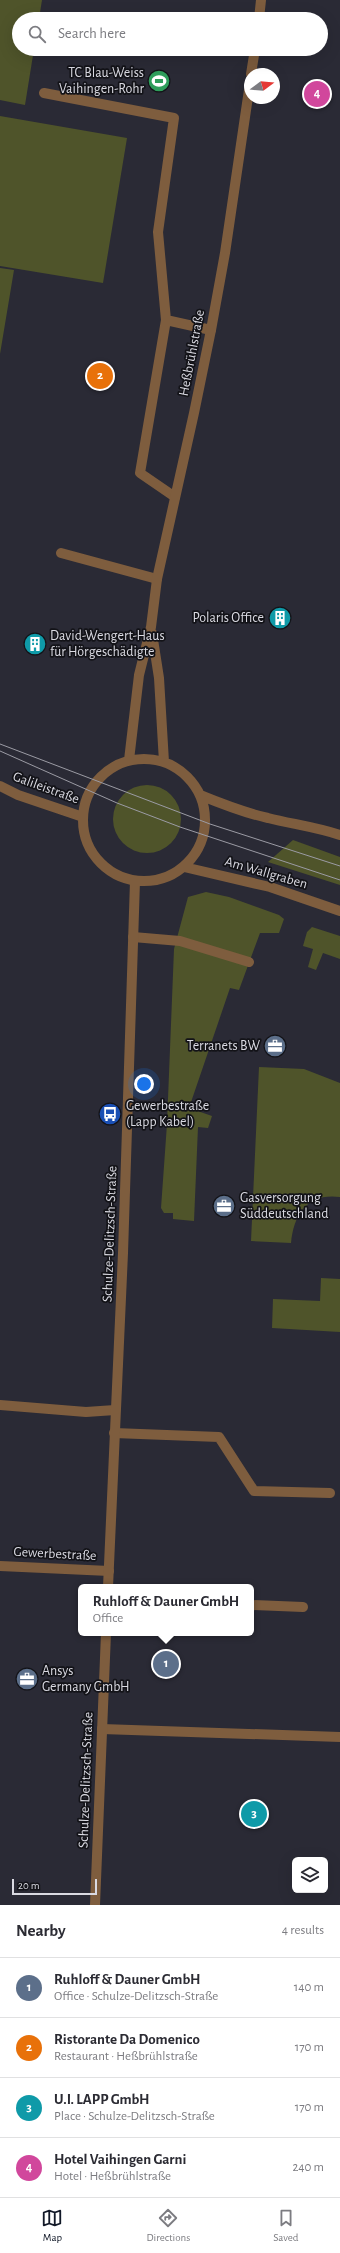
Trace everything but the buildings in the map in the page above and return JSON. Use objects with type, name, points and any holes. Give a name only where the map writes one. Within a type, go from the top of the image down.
[{"type":"street","points":[[260,12],[261,0]]},
{"type":"street","points":[[252,68],[254,56]]},
{"type":"street","points":[[44,93],[174,118],[158,232],[166,320],[140,473],[175,497]]},
{"type":"street","name":"Heßbrühlstraße","points":[[130,760],[139,675],[151,627],[157,579],[211,330],[225,253],[247,104]]},
{"type":"street","points":[[166,320],[211,330]]},
{"type":"street","points":[[60,554],[157,579]]},
{"type":"street","name":"Heßbrühlstraße","points":[[151,627],[158,678],[164,762]]},
{"type":"street","points":[[147,758],[164,762],[186,774],[200,795],[206,822],[204,834],[197,852],[184,867],[169,877],[158,880],[135,881],[114,874],[97,859],[86,839],[83,817],[90,791],[97,781],[114,767],[130,760],[147,758]]},
{"type":"street","name":"Galileistraße","points":[[0,786],[18,795],[83,817]]},
{"type":"street","points":[[200,795],[261,816],[312,826],[340,835]]},
{"type":"street","name":"Am Wallgraben","points":[[184,867],[270,887],[340,911]]},
{"type":"street","name":"Schulze-Delitzsch-Straße","points":[[108,1584],[123,1252],[135,881]]},
{"type":"street","points":[[133,938],[180,941],[249,962]]},
{"type":"street","points":[[0,1405],[86,1412],[116,1410]]},
{"type":"street","points":[[114,1433],[219,1436],[254,1490],[330,1493]]},
{"type":"street","name":"Gewerbestraße","points":[[0,1566],[109,1571]]},
{"type":"street","points":[[254,1605],[303,1608]]},
{"type":"street","name":"Schulze-Delitzsch-Straße","points":[[95,1905],[106,1636]]},
{"type":"street","points":[[102,1729],[340,1736]]},
{"type":"green space","points":[[0,0],[42,0],[40,12],[12,12],[12,56],[33,56],[25,105],[0,100]]},
{"type":"green space","points":[[0,116],[127,138],[103,283],[0,266]]},
{"type":"green space","points":[[0,268],[14,270],[0,354]]},
{"type":"green space","points":[[147,785],[160,788],[171,795],[178,806],[181,819],[178,832],[171,843],[160,850],[147,853],[134,850],[123,843],[116,832],[113,819],[116,806],[123,795],[134,788]]},
{"type":"green space","points":[[293,840],[340,857],[340,885],[268,862]]},
{"type":"green space","points":[[206,892],[229,897],[279,915],[284,919],[279,933],[260,933],[239,990],[230,988],[189,1108],[212,1116],[208,1128],[198,1127],[194,1221],[173,1219],[173,1213],[164,1213],[161,1208],[167,1124],[174,949],[188,897]]},
{"type":"green space","points":[[312,927],[340,936],[340,959],[323,953],[316,970],[308,967],[313,949],[303,946],[307,932]]},
{"type":"green space","points":[[259,1067],[304,1069],[340,1083],[340,1197],[319,1198],[305,1207],[299,1214],[295,1223],[291,1243],[251,1241]]},
{"type":"green space","points":[[321,1278],[340,1279],[340,1332],[272,1328],[273,1299],[320,1301]]},
{"type":"tram line","points":[[0,744],[210,824],[340,866]]},
{"type":"tram line","points":[[0,751],[117,803],[180,827],[340,880]]},
{"type":"place","name":"TC Blau-Weiss Vaihingen-Rohr","points":[[159,81]]},
{"type":"place","name":"Hotel Vaihingen Garni","points":[[317,94]]},
{"type":"place","name":"Ristorante Da Domenico","points":[[100,376]]},
{"type":"place","name":"Polaris Office","points":[[280,618]]},
{"type":"place","name":"David-Wengert-Haus für Hörgeschädigte","points":[[35,644]]},
{"type":"place","name":"Terranets BW","points":[[275,1046]]},
{"type":"place","name":"Gewerbestraße (Lapp Kabel)","points":[[110,1114]]},
{"type":"place","name":"Gasversorgung Süddeutschland","points":[[224,1206]]},
{"type":"place","name":"Ruhloff & Dauner GmbH","points":[[166,1664]]},
{"type":"place","name":"Ansys Germany GmbH","points":[[27,1679]]},
{"type":"place","name":"U.I. LAPP GmbH","points":[[254,1814]]}]
